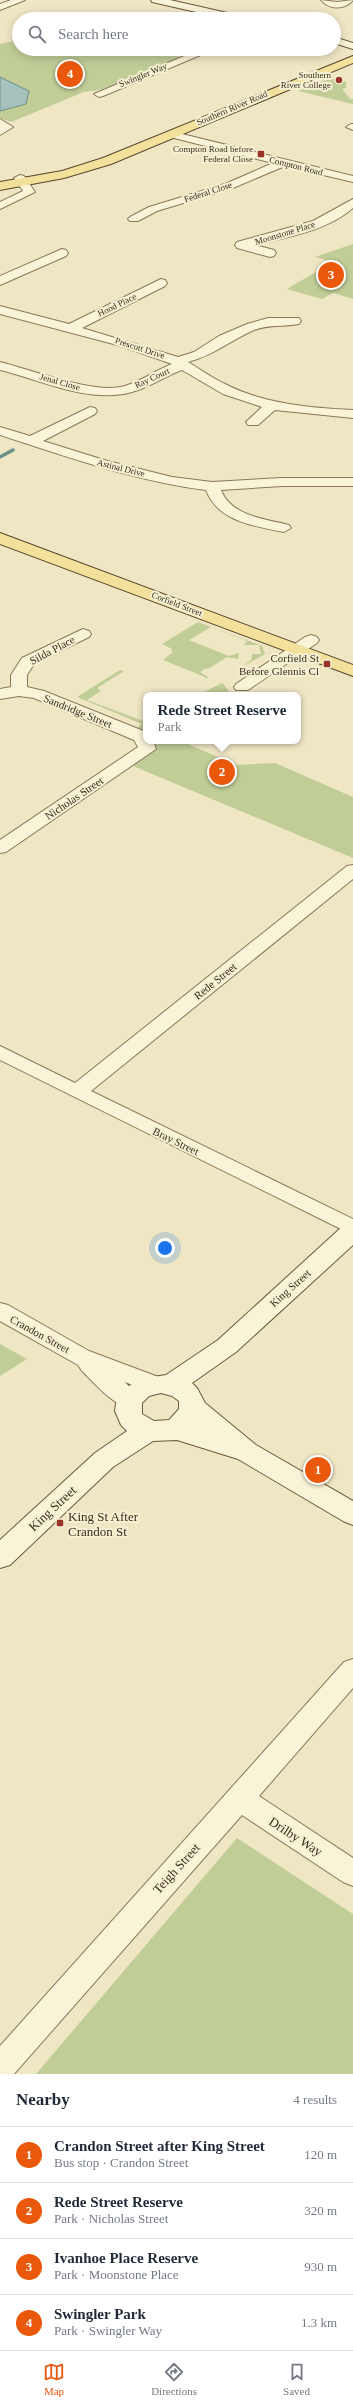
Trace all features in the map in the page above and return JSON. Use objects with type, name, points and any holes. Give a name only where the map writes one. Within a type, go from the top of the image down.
[{"type":"main road","points":[[156,0],[210,12]]},
{"type":"main road","points":[[341,42],[353,43]]},
{"type":"main road","points":[[341,42],[353,46]]},
{"type":"main road","name":"Southern River Road","points":[[321,71],[353,54]]},
{"type":"main road","name":"Southern River Road","points":[[12,182],[87,168],[353,59]]},
{"type":"main road","name":"Corfield Street","points":[[0,524],[353,655]]},
{"type":"main road","name":"Corfield Street","points":[[0,538],[353,670]]},
{"type":"main road","name":"King Street","points":[[0,1557],[146,1420],[188,1421],[177,1393],[353,1230]]},
{"type":"main road","points":[[146,1420],[134,1393],[177,1393]]},
{"type":"main road","name":"Crandon Street","points":[[177,1393],[247,1452],[353,1514]]},
{"type":"main road","name":"Crandon Street","points":[[146,1420],[247,1452]]},
{"type":"street","points":[[3,4],[20,0]]},
{"type":"street","points":[[326,0],[330,4],[339,5],[348,0]]},
{"type":"street","name":"Swingler Way","points":[[99,94],[193,56]]},
{"type":"street","name":"Compton Road","points":[[170,134],[282,163],[353,179]]},
{"type":"street","name":"Federal Close","points":[[134,219],[153,209],[229,186],[282,163]]},
{"type":"street","points":[[2,205],[29,192],[12,182]]},
{"type":"street","name":"Moonstone Place","points":[[270,253],[241,245],[326,220],[348,208],[353,202]]},
{"type":"street","points":[[0,281],[62,253]]},
{"type":"street","name":"Hood Place","points":[[72,328],[161,283]]},
{"type":"street","name":"Prescott Drive","points":[[0,310],[72,328],[180,363],[228,392],[272,405],[316,412],[353,414]]},
{"type":"street","name":"Ray Court","points":[[121,391],[199,355],[224,338],[251,326],[268,322],[295,320]]},
{"type":"street","name":"Jenal Close","points":[[0,366],[82,388],[121,391]]},
{"type":"street","points":[[252,422],[272,405]]},
{"type":"street","points":[[32,441],[90,411]]},
{"type":"street","name":"Astinal Drive","points":[[0,431],[100,463],[172,481],[212,486],[282,482],[353,482]]},
{"type":"street","points":[[212,486],[220,502],[234,513],[252,521],[284,528]]},
{"type":"street","name":"Silda Place","points":[[19,691],[19,675],[28,662],[83,634]]},
{"type":"street","points":[[242,687],[311,640]]},
{"type":"street","name":"Sandridge Street","points":[[0,694],[19,691],[38,694],[140,736],[143,739]]},
{"type":"street","name":"Sandridge Street","points":[[146,744],[147,749]]},
{"type":"street","name":"Nicholas Street","points":[[0,848],[147,749]]},
{"type":"street","name":"Rede Street","points":[[77,1092],[353,870]]},
{"type":"street","name":"Bray Street","points":[[0,1052],[353,1230]]},
{"type":"street","name":"Crandon Street","points":[[0,1311],[81,1357],[177,1393]]},
{"type":"street","name":"Crandon Street","points":[[81,1357],[146,1420]]},
{"type":"street","name":"Teigh Street","points":[[0,2068],[353,1670]]},
{"type":"street","name":"Drilby Way","points":[[239,1798],[353,1873]]},
{"type":"green space","points":[[12,41],[12,56],[180,57],[100,90],[84,92],[11,122],[0,118],[0,44]]},
{"type":"green space","name":"Southern River College","points":[[331,78],[346,82],[346,88],[342,89],[350,99],[353,99],[353,104],[298,91]]},
{"type":"green space","points":[[353,244],[353,299],[333,293],[322,299],[287,289],[333,262],[315,257]]},
{"type":"green space","points":[[198,622],[262,646],[265,654],[242,667],[251,660],[252,654],[261,654],[259,645],[244,645],[247,641],[211,627],[189,640],[229,656],[239,653],[238,659],[227,657],[208,669],[206,668],[200,672],[208,677],[206,679],[205,677],[163,660],[173,652],[171,651],[172,649],[162,644]]},
{"type":"green space","points":[[120,670],[124,671],[97,688],[101,691],[87,700],[143,721],[143,732],[136,729],[142,724],[77,697]]},
{"type":"green space","points":[[222,683],[229,691],[228,692],[204,692]]},
{"type":"green space","points":[[152,744],[187,744],[237,765],[275,763],[353,797],[353,858],[133,766],[151,752]]},
{"type":"green space","points":[[0,1344],[27,1359],[0,1376]]},
{"type":"green space","points":[[237,1838],[353,1914],[353,2074],[36,2074]]},
{"type":"water","points":[[0,77],[29,91],[26,104],[0,111]]},
{"type":"waterway","points":[[0,457],[13,450]]},
{"type":"place","name":"Swingler Park","points":[[70,74]]},
{"type":"place","name":"Southern River College","points":[[339,80]]},
{"type":"place","name":"Compton Road before Federal Close","points":[[261,154]]},
{"type":"place","name":"Ivanhoe Place Reserve","points":[[331,275]]},
{"type":"place","name":"Corfield St Before Glennis Cl","points":[[327,664]]},
{"type":"place","name":"Rede Street Reserve","points":[[222,772]]},
{"type":"place","name":"Crandon Street after King Street","points":[[318,1470]]},
{"type":"place","name":"King St After Crandon St","points":[[60,1523]]}]
